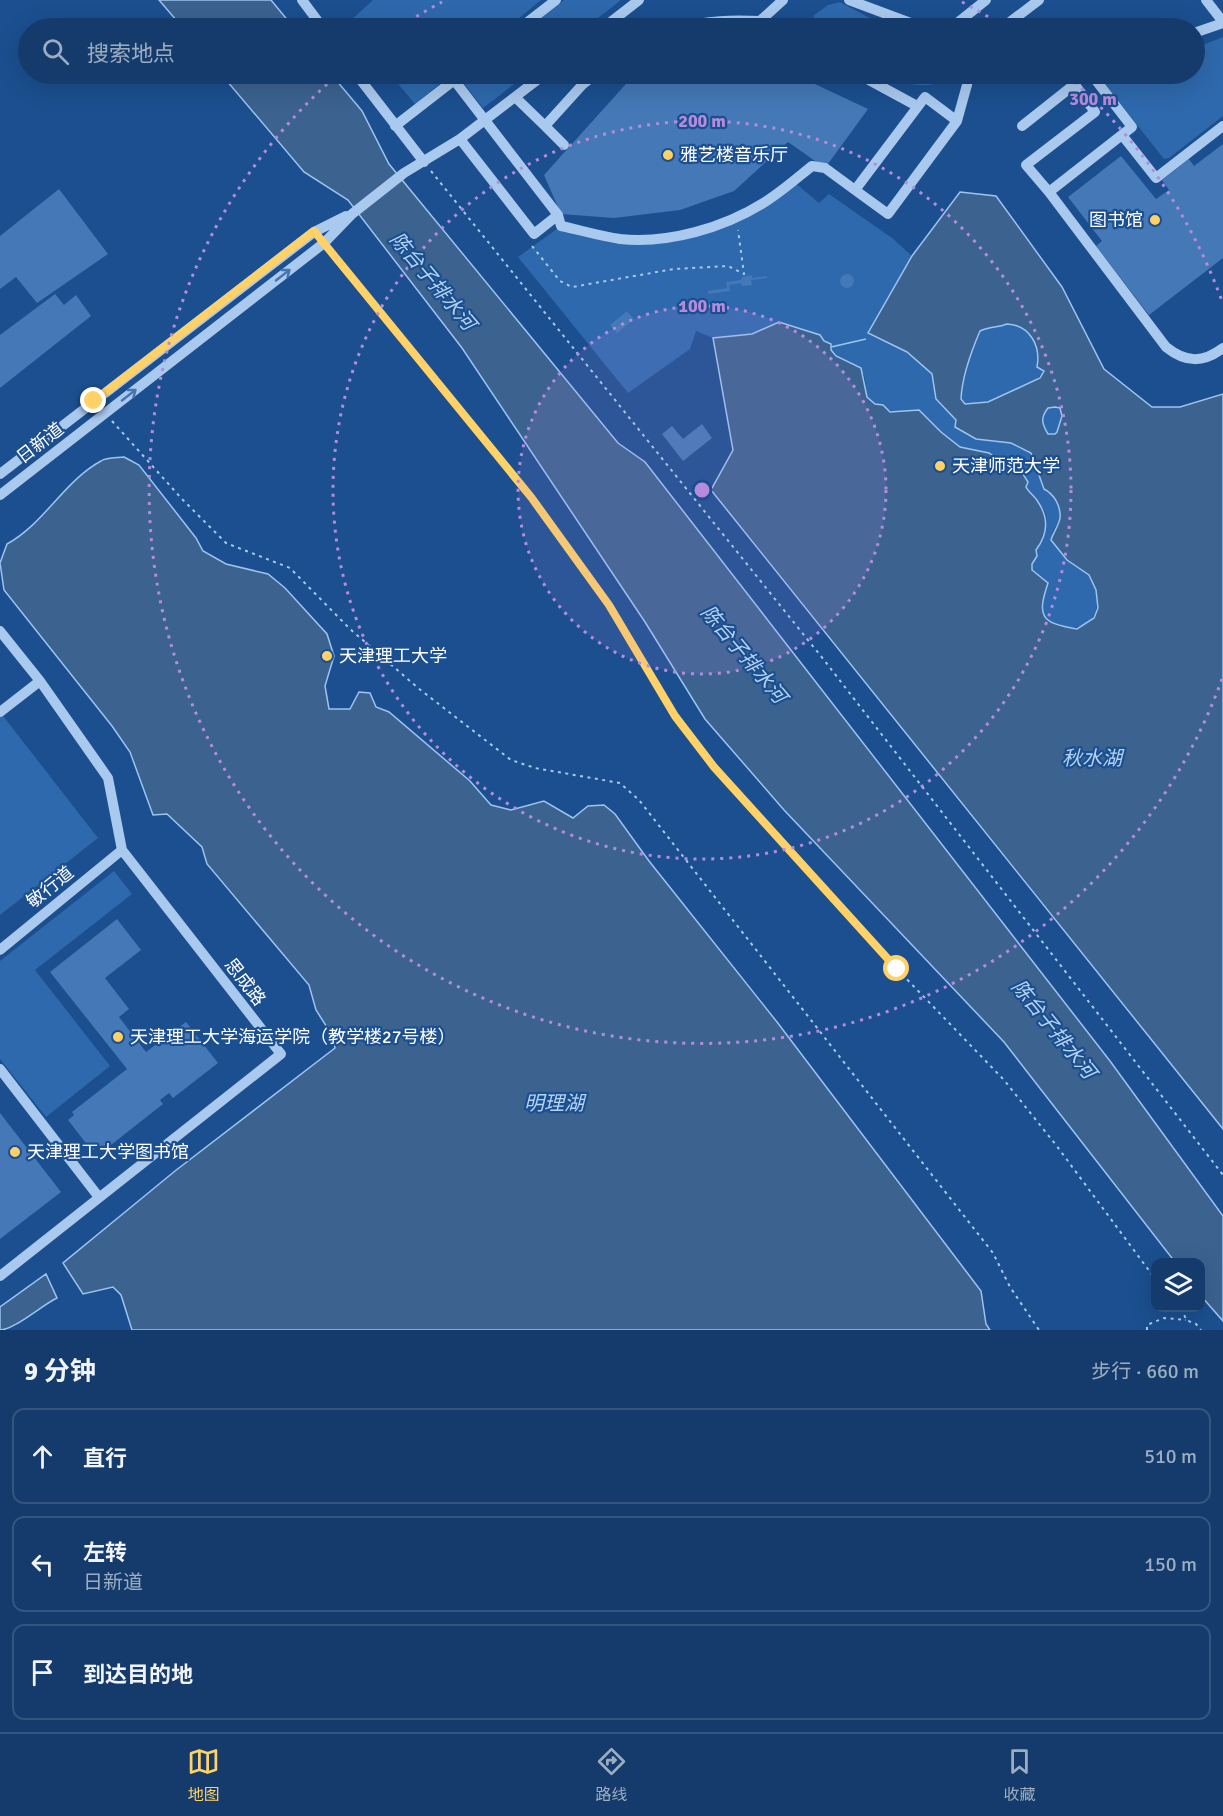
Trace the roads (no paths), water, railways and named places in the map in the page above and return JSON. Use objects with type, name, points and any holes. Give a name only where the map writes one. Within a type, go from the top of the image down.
[{"type":"street","points":[[302,0],[316,18]]},
{"type":"street","points":[[533,18],[556,0]]},
{"type":"street","points":[[616,18],[639,0]]},
{"type":"street","points":[[763,18],[783,0]]},
{"type":"street","points":[[849,0],[862,2],[900,18]]},
{"type":"street","points":[[964,18],[986,0]]},
{"type":"street","points":[[1015,18],[1039,0]]},
{"type":"street","points":[[1205,29],[1223,23],[1206,0]]},
{"type":"street","points":[[364,84],[424,162]]},
{"type":"street","points":[[395,126],[449,84]]},
{"type":"street","points":[[462,84],[485,120],[558,215],[561,226],[620,239],[679,236],[711,228],[765,202],[812,166],[825,168],[888,214],[957,121],[967,84]]},
{"type":"street","name":"日新道","points":[[0,495],[324,243],[352,213],[404,173],[460,139],[532,84]]},
{"type":"street","points":[[545,126],[583,84]]},
{"type":"street","points":[[876,84],[917,106]]},
{"type":"street","points":[[1022,126],[1074,84],[1095,112],[1026,165],[1166,347],[1180,358],[1197,360],[1214,355],[1223,348]]},
{"type":"street","points":[[1049,192],[1132,127],[1099,84]]},
{"type":"street","points":[[515,97],[564,145]]},
{"type":"street","points":[[855,190],[924,97],[957,121]]},
{"type":"street","points":[[1122,135],[1156,178],[1223,126]]},
{"type":"street","points":[[460,139],[534,234],[558,215]]},
{"type":"street","name":"日新道","points":[[0,474],[314,231],[352,213]]},
{"type":"street","name":"思成路","points":[[0,631],[40,681],[108,778],[122,850],[280,1054],[98,1196],[0,1276]]},
{"type":"street","points":[[0,712],[40,681]]},
{"type":"street","name":"敏行道","points":[[0,950],[122,850]]},
{"type":"street","points":[[0,1069],[98,1196]]},
{"type":"water","points":[[159,0],[271,0],[286,18],[174,18]]},
{"type":"water","name":"陈台子排水河","points":[[229,84],[339,84],[362,111],[389,164],[618,443],[645,462],[1110,1061],[1223,1216],[1223,1321],[1205,1301],[1205,1258],[1172,1258],[1004,1042],[784,810],[705,719],[645,622],[462,348],[348,200],[304,172]]},
{"type":"water","name":"秋水湖","points":[[960,192],[996,196],[1062,287],[1104,369],[1152,407],[1180,407],[1223,394],[1223,1129],[711,490],[733,450],[713,338],[752,334],[779,322],[820,335],[824,341],[831,344],[831,350],[836,356],[861,368],[867,397],[875,404],[883,405],[890,412],[919,410],[960,447],[989,453],[1020,469],[1028,482],[1026,487],[1042,508],[1046,526],[1043,538],[1036,550],[1037,556],[1032,564],[1032,570],[1048,583],[1043,603],[1044,616],[1055,624],[1077,629],[1094,618],[1098,608],[1096,590],[1089,575],[1067,560],[1051,540],[1059,521],[1059,509],[1054,497],[1044,489],[1031,453],[1011,443],[976,439],[955,427],[956,420],[936,399],[932,374],[907,352],[868,333],[912,256]],"holes":[[[1007,324],[1022,328],[1032,338],[1037,352],[1037,367],[1044,371],[1040,378],[988,402],[965,404],[961,399],[963,382],[980,331]],[[1048,408],[1060,408],[1062,416],[1057,432],[1048,434],[1043,418]]]},
{"type":"water","name":"明理湖","points":[[124,457],[139,465],[196,538],[203,551],[226,564],[268,574],[285,588],[327,634],[334,656],[325,686],[329,709],[350,709],[359,692],[370,693],[376,707],[389,712],[470,781],[491,805],[511,810],[544,801],[573,818],[588,806],[604,805],[615,814],[649,861],[777,1022],[981,1291],[986,1324],[990,1330],[132,1330],[121,1295],[113,1287],[83,1294],[63,1263],[175,1171],[335,1048],[332,1035],[316,1010],[309,985],[207,864],[202,847],[167,814],[153,815],[130,752],[4,590],[0,563],[7,544],[32,525],[88,469],[109,458]]},
{"type":"water","points":[[46,1274],[57,1298],[13,1326],[0,1330],[0,1307]]},
{"type":"place","name":"雅艺楼音乐厅","points":[[668,155]]},
{"type":"place","name":"图书馆","points":[[1155,220]]},
{"type":"place","name":"天津师范大学","points":[[940,466]]},
{"type":"place","name":"天津理工大学","points":[[327,656]]},
{"type":"place","name":"天津理工大学海运学院（教学楼27号楼）","points":[[118,1037]]},
{"type":"place","name":"天津理工大学图书馆","points":[[15,1152]]}]
